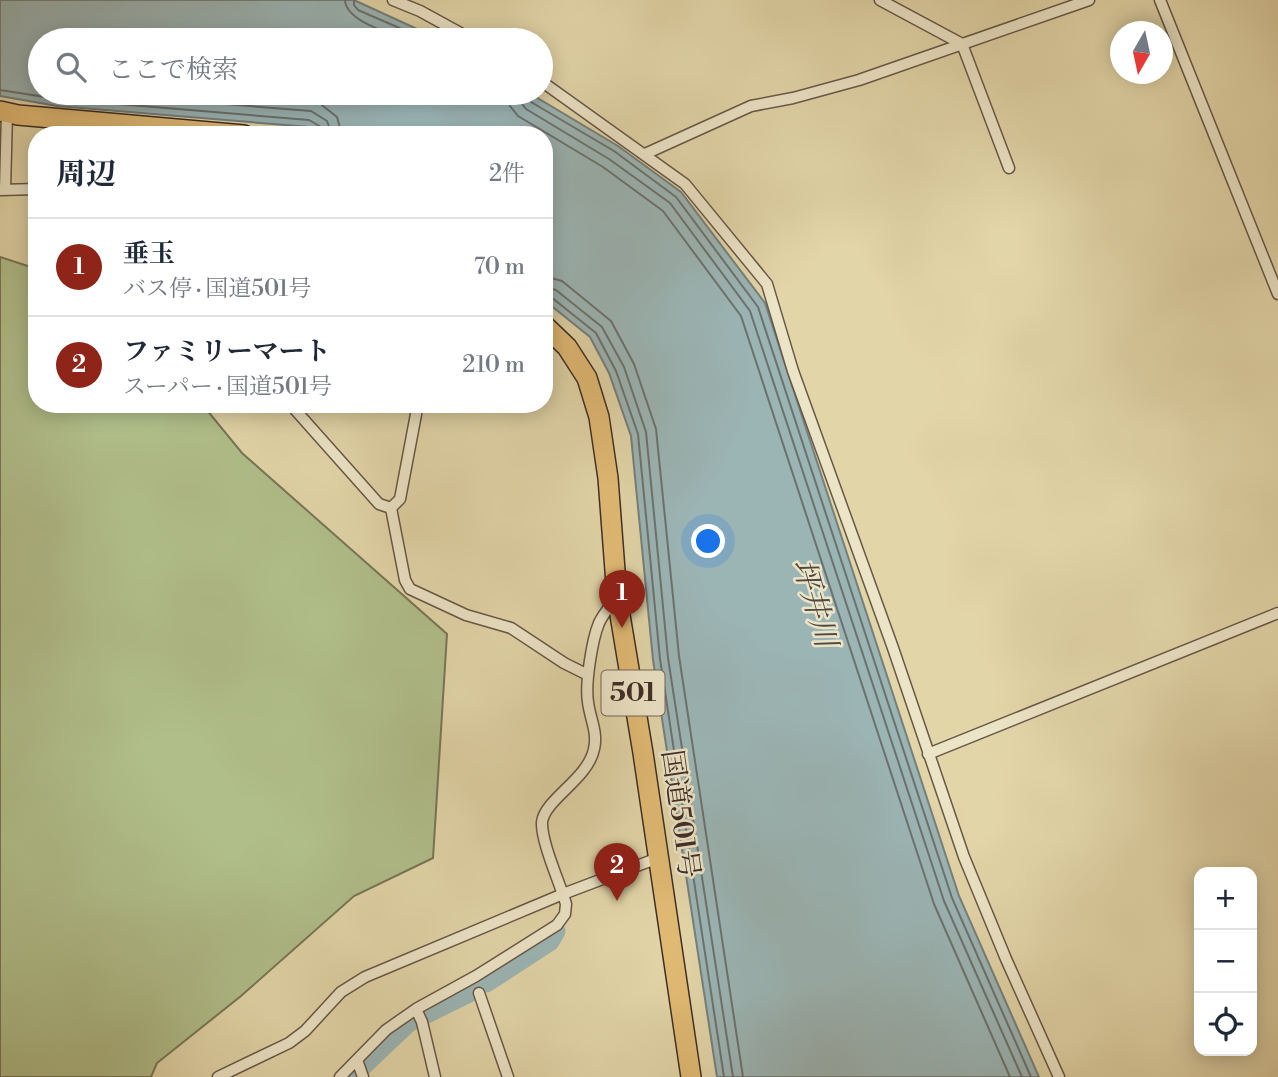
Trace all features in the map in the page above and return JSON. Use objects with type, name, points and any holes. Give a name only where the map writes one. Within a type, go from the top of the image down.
[{"type":"highway","points":[[3,112],[149,126]]},
{"type":"highway","name":"国道501号","points":[[553,334],[567,347],[587,378],[599,417],[608,478],[617,597],[691,1077]]},
{"type":"street","points":[[393,0],[451,28]]},
{"type":"street","points":[[880,0],[962,44],[1009,168]]},
{"type":"street","points":[[645,154],[751,106],[859,80],[1088,0]]},
{"type":"street","points":[[1160,0],[1278,293]]},
{"type":"street","points":[[553,90],[685,184],[767,284],[793,371],[893,648],[964,857],[1059,1077]]},
{"type":"street","points":[[3,112],[2,190],[28,189]]},
{"type":"street","points":[[1265,264],[1278,258]]},
{"type":"street","points":[[298,413],[379,504],[391,508]]},
{"type":"street","points":[[391,508],[400,499],[416,413]]},
{"type":"street","points":[[391,508],[405,580],[410,590],[466,615],[511,628],[564,663],[588,675]]},
{"type":"street","points":[[340,1077],[360,1068],[386,1030],[419,1015],[557,925],[565,914],[566,904],[544,836],[542,820],[548,808],[591,760],[596,732],[588,702],[588,675],[599,623],[617,597]]},
{"type":"street","points":[[928,754],[1278,613]]},
{"type":"street","points":[[218,1077],[289,1043],[305,1031],[341,992],[365,976],[658,858]]},
{"type":"street","points":[[479,993],[508,1077]]},
{"type":"street","points":[[419,1015],[435,1077]]},
{"type":"green space","points":[[0,257],[28,266],[28,413],[209,413],[242,453],[447,634],[433,858],[354,896],[241,996],[157,1063],[151,1077],[0,1077]]},
{"type":"water","points":[[0,0],[354,0],[415,28],[28,28],[28,101],[0,96]]},
{"type":"water","name":"坪井川","points":[[51,105],[549,105],[618,146],[681,192],[765,303],[959,896],[1039,1077],[717,1077],[653,660],[631,436],[609,373],[590,337],[553,307],[553,126],[297,126]]},
{"type":"waterway","points":[[486,982],[549,941],[555,931]]},
{"type":"waterway","points":[[350,1077],[408,1022],[475,989]]},
{"type":"place","name":"垂玉","points":[[622,628]]},
{"type":"place","name":"ファミリーマート","points":[[617,901]]}]
